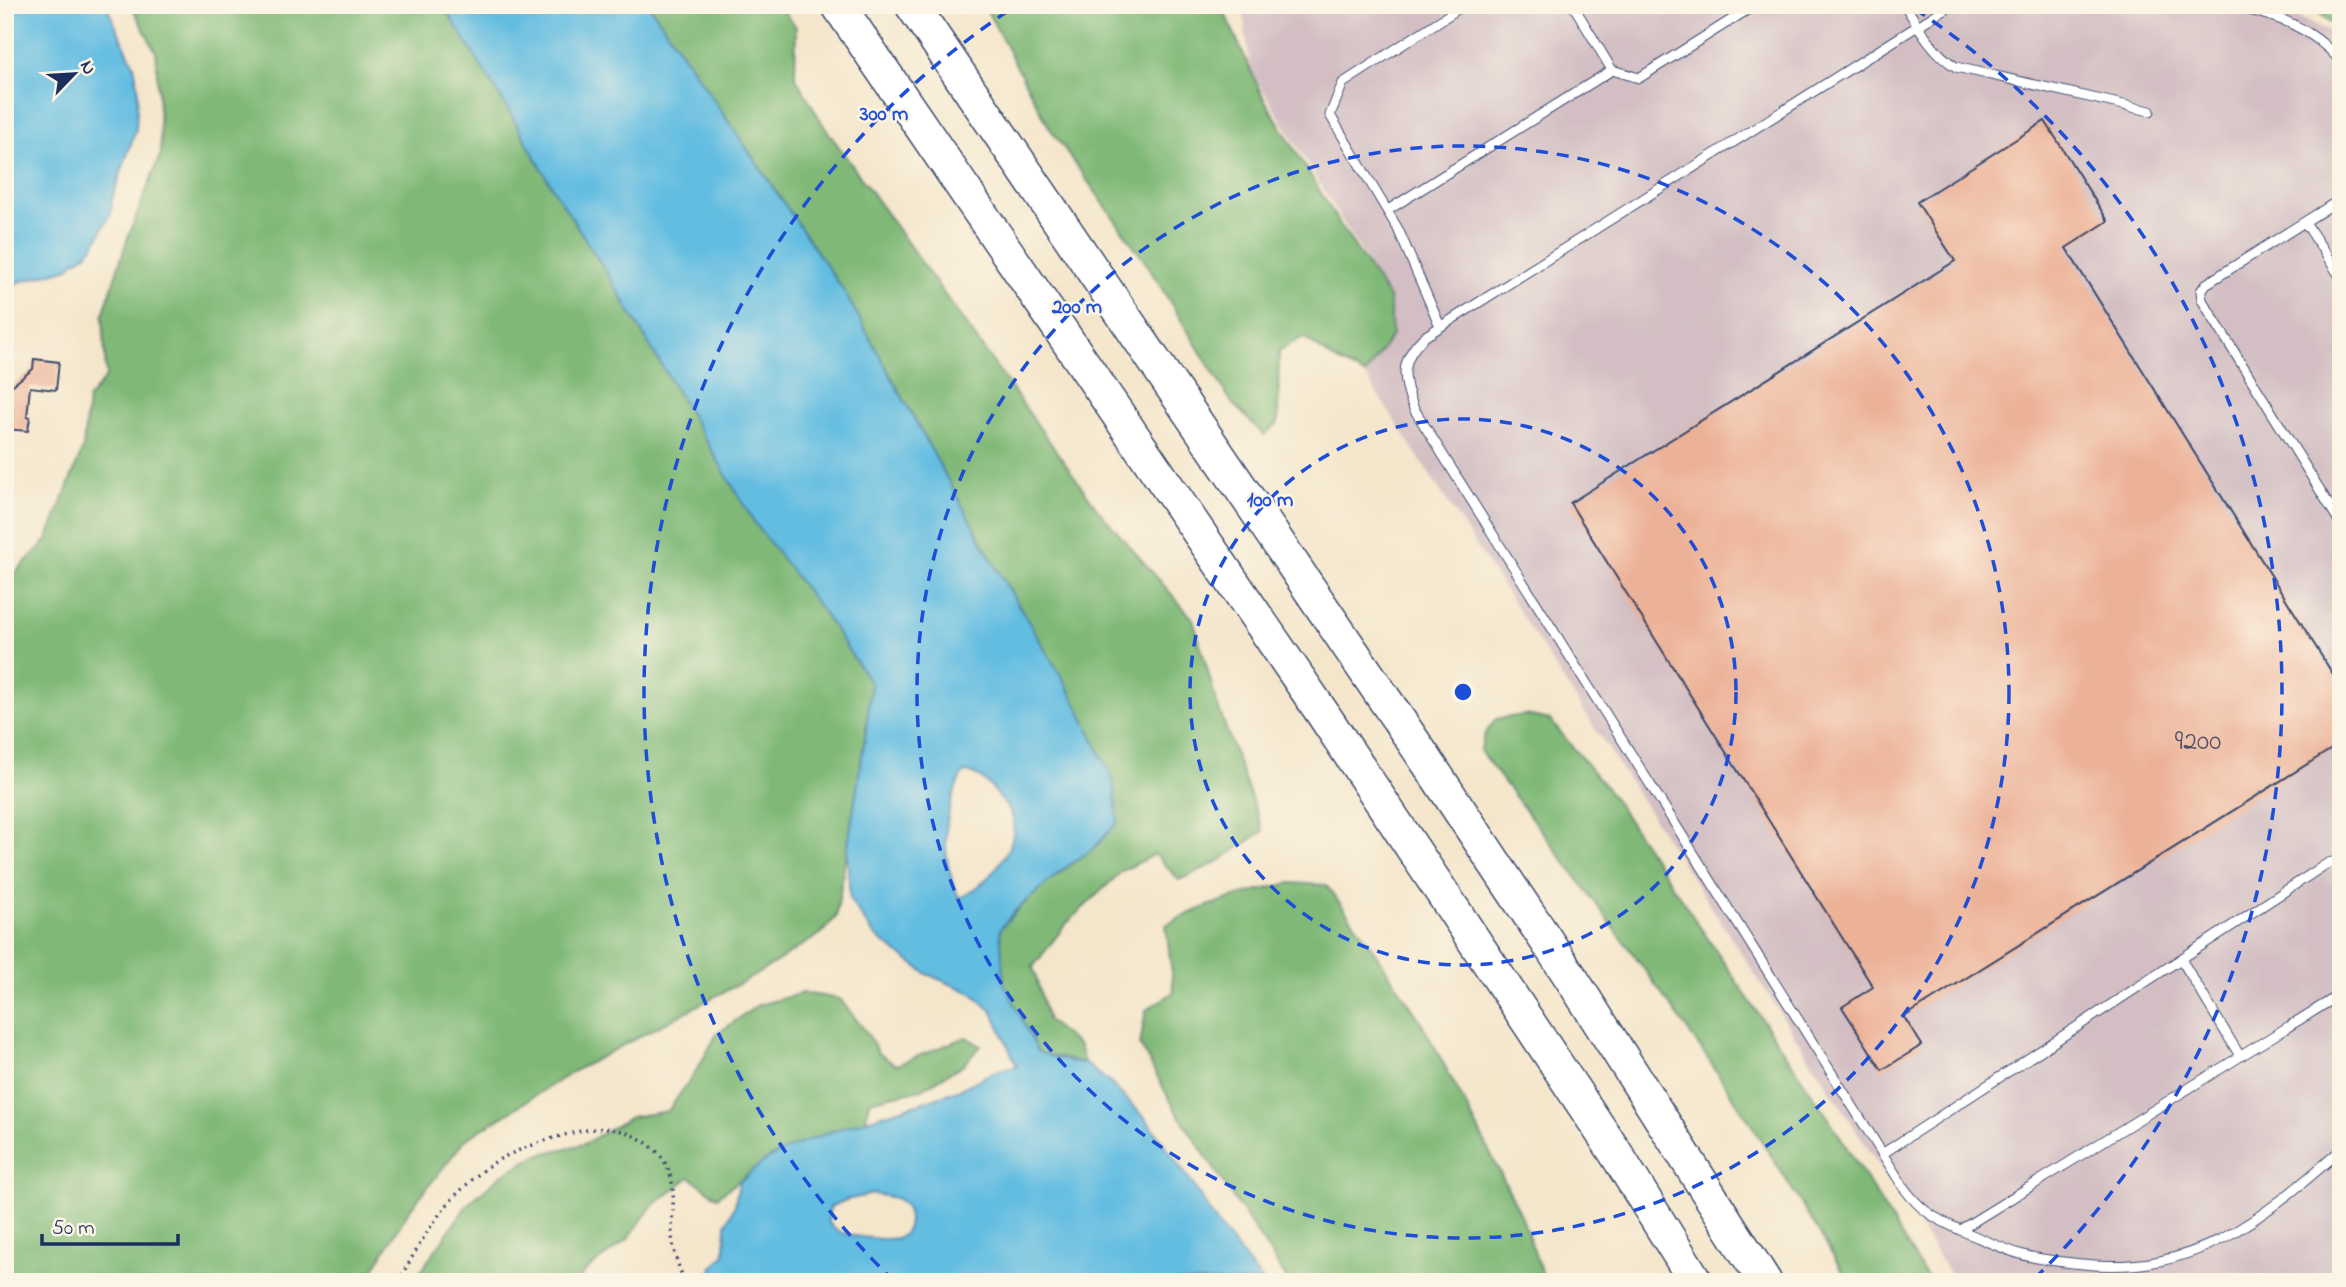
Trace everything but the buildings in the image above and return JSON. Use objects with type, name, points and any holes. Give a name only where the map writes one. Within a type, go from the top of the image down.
[{"type":"highway","points":[[838,5],[1324,715],[1615,1152],[1696,1282]]},
{"type":"highway","points":[[912,5],[1436,774],[1570,976],[1765,1282]]},
{"type":"lane","points":[[1440,326],[1398,229],[1330,115],[1343,83],[1464,5]]},
{"type":"lane","points":[[1573,5],[1612,70],[1639,78],[1755,5]]},
{"type":"lane","points":[[1905,5],[1935,51],[1956,68],[2150,111]]},
{"type":"lane","points":[[1951,5],[1424,337],[1413,348],[1406,362],[1404,379],[1414,409],[1882,1154],[1915,1203],[1930,1216],[2020,1254],[2059,1262],[2103,1266],[2143,1264],[2182,1256],[2211,1245],[2246,1226],[2284,1199],[2341,1150]]},
{"type":"lane","points":[[2231,5],[2298,25],[2341,61]]},
{"type":"lane","points":[[1388,211],[1612,70]]},
{"type":"lane","points":[[2341,199],[2206,284],[2201,291],[2202,300],[2341,524]]},
{"type":"lane","points":[[2305,222],[2341,278]]},
{"type":"lane","points":[[1882,1154],[2328,863],[2341,860]]},
{"type":"lane","points":[[2181,959],[2240,1056]]},
{"type":"lane","points":[[1961,1230],[2341,994]]},
{"type":"path","points":[[398,1282],[432,1224],[458,1193],[495,1162],[540,1142],[584,1131],[612,1128],[641,1140],[660,1156],[670,1173],[675,1195],[672,1227],[676,1263],[685,1282]]},
{"type":"shaded area","points":[[1242,5],[2269,5],[2341,36],[2341,1282],[1955,1282],[1365,375],[1389,298],[1251,70]]},
{"type":"green space","points":[[131,5],[443,5],[612,281],[754,522],[823,612],[871,684],[836,917],[822,933],[754,976],[574,1071],[465,1140],[408,1212],[366,1282],[5,1282],[5,583],[47,540],[83,448],[88,399],[106,377],[103,315],[127,240],[161,153],[156,52]]},
{"type":"green space","points":[[649,5],[779,5],[796,27],[795,76],[824,126],[1099,511],[1193,619],[1218,707],[1263,831],[1216,863],[1179,880],[1155,854],[1122,871],[1066,924],[1033,967],[1048,1021],[1079,1046],[1084,1063],[1038,1053],[1004,987],[1000,929],[1044,885],[1095,847],[1070,691],[998,571],[845,293]]},
{"type":"green space","points":[[984,5],[1221,5],[1263,97],[1342,228],[1389,298],[1392,335],[1365,375],[1335,360],[1303,337],[1279,351],[1278,423],[1264,435],[1232,403],[1146,263],[1049,127]]},
{"type":"green space","points":[[2303,5],[2341,5],[2341,31],[2318,12]]},
{"type":"green space","points":[[1525,715],[1550,720],[1608,790],[1829,1119],[1930,1282],[1849,1282],[1710,1062],[1597,905],[1480,751],[1485,734],[1496,719]]},
{"type":"green space","points":[[1291,883],[1326,885],[1362,933],[1420,1020],[1521,1215],[1545,1282],[1289,1282],[1176,1111],[1140,1045],[1146,1010],[1174,992],[1166,925],[1212,905]]},
{"type":"green space","points":[[803,993],[840,999],[867,1033],[878,1053],[896,1065],[966,1037],[981,1046],[964,1064],[922,1089],[869,1101],[866,1121],[829,1132],[771,1157],[717,1197],[690,1177],[652,1206],[628,1239],[583,1273],[579,1282],[413,1282],[468,1204],[501,1175],[537,1155],[584,1144],[631,1117],[668,1111],[698,1068],[717,1034],[758,1005]]},
{"type":"water","points":[[5,5],[106,5],[134,65],[138,87],[136,129],[112,199],[111,213],[94,245],[69,268],[5,286]]},
{"type":"water","points":[[443,5],[649,5],[845,293],[998,571],[1070,691],[1113,779],[1118,822],[1095,847],[1061,871],[1014,912],[1000,929],[1004,983],[1038,1052],[1062,1060],[1084,1063],[1108,1081],[1147,1120],[1216,1222],[1263,1282],[715,1282],[712,1268],[725,1254],[726,1224],[735,1205],[739,1182],[765,1161],[817,1137],[930,1100],[1000,1070],[1017,1066],[993,1012],[972,993],[927,974],[875,936],[850,900],[847,852],[871,684],[823,612],[754,522]],"holes":[[[965,772],[990,785],[1009,810],[1014,828],[1012,840],[990,876],[959,898],[947,858],[946,831],[950,804]],[[873,1194],[896,1199],[906,1208],[909,1224],[900,1237],[878,1239],[849,1234],[835,1230],[828,1222],[830,1207]]]}]
